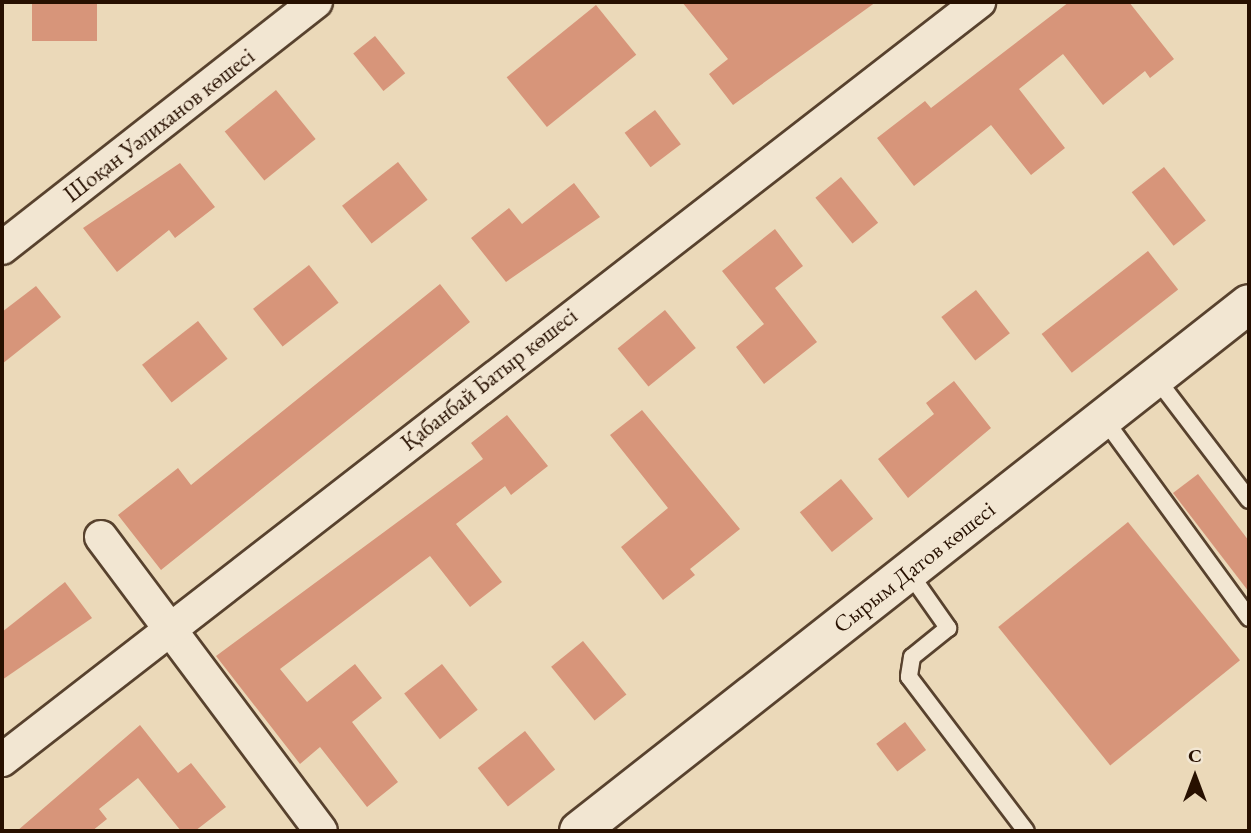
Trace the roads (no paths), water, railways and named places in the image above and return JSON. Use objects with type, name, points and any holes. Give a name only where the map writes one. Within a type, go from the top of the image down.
[{"type":"main road","name":"Сырым Датов көшесі","points":[[579,831],[1249,304]]},
{"type":"street","name":"Шоқан Уәлиханов көшесі","points":[[2,248],[316,2]]},
{"type":"street","name":"Қабанбай Батыр көшесі","points":[[2,760],[168,626],[979,2]]},
{"type":"street","points":[[100,537],[321,831]]},
{"type":"lane","points":[[1156,378],[1249,500]]},
{"type":"lane","points":[[1104,419],[1249,618]]},
{"type":"lane","points":[[908,571],[948,628],[912,657],[909,677],[1026,831]]}]
